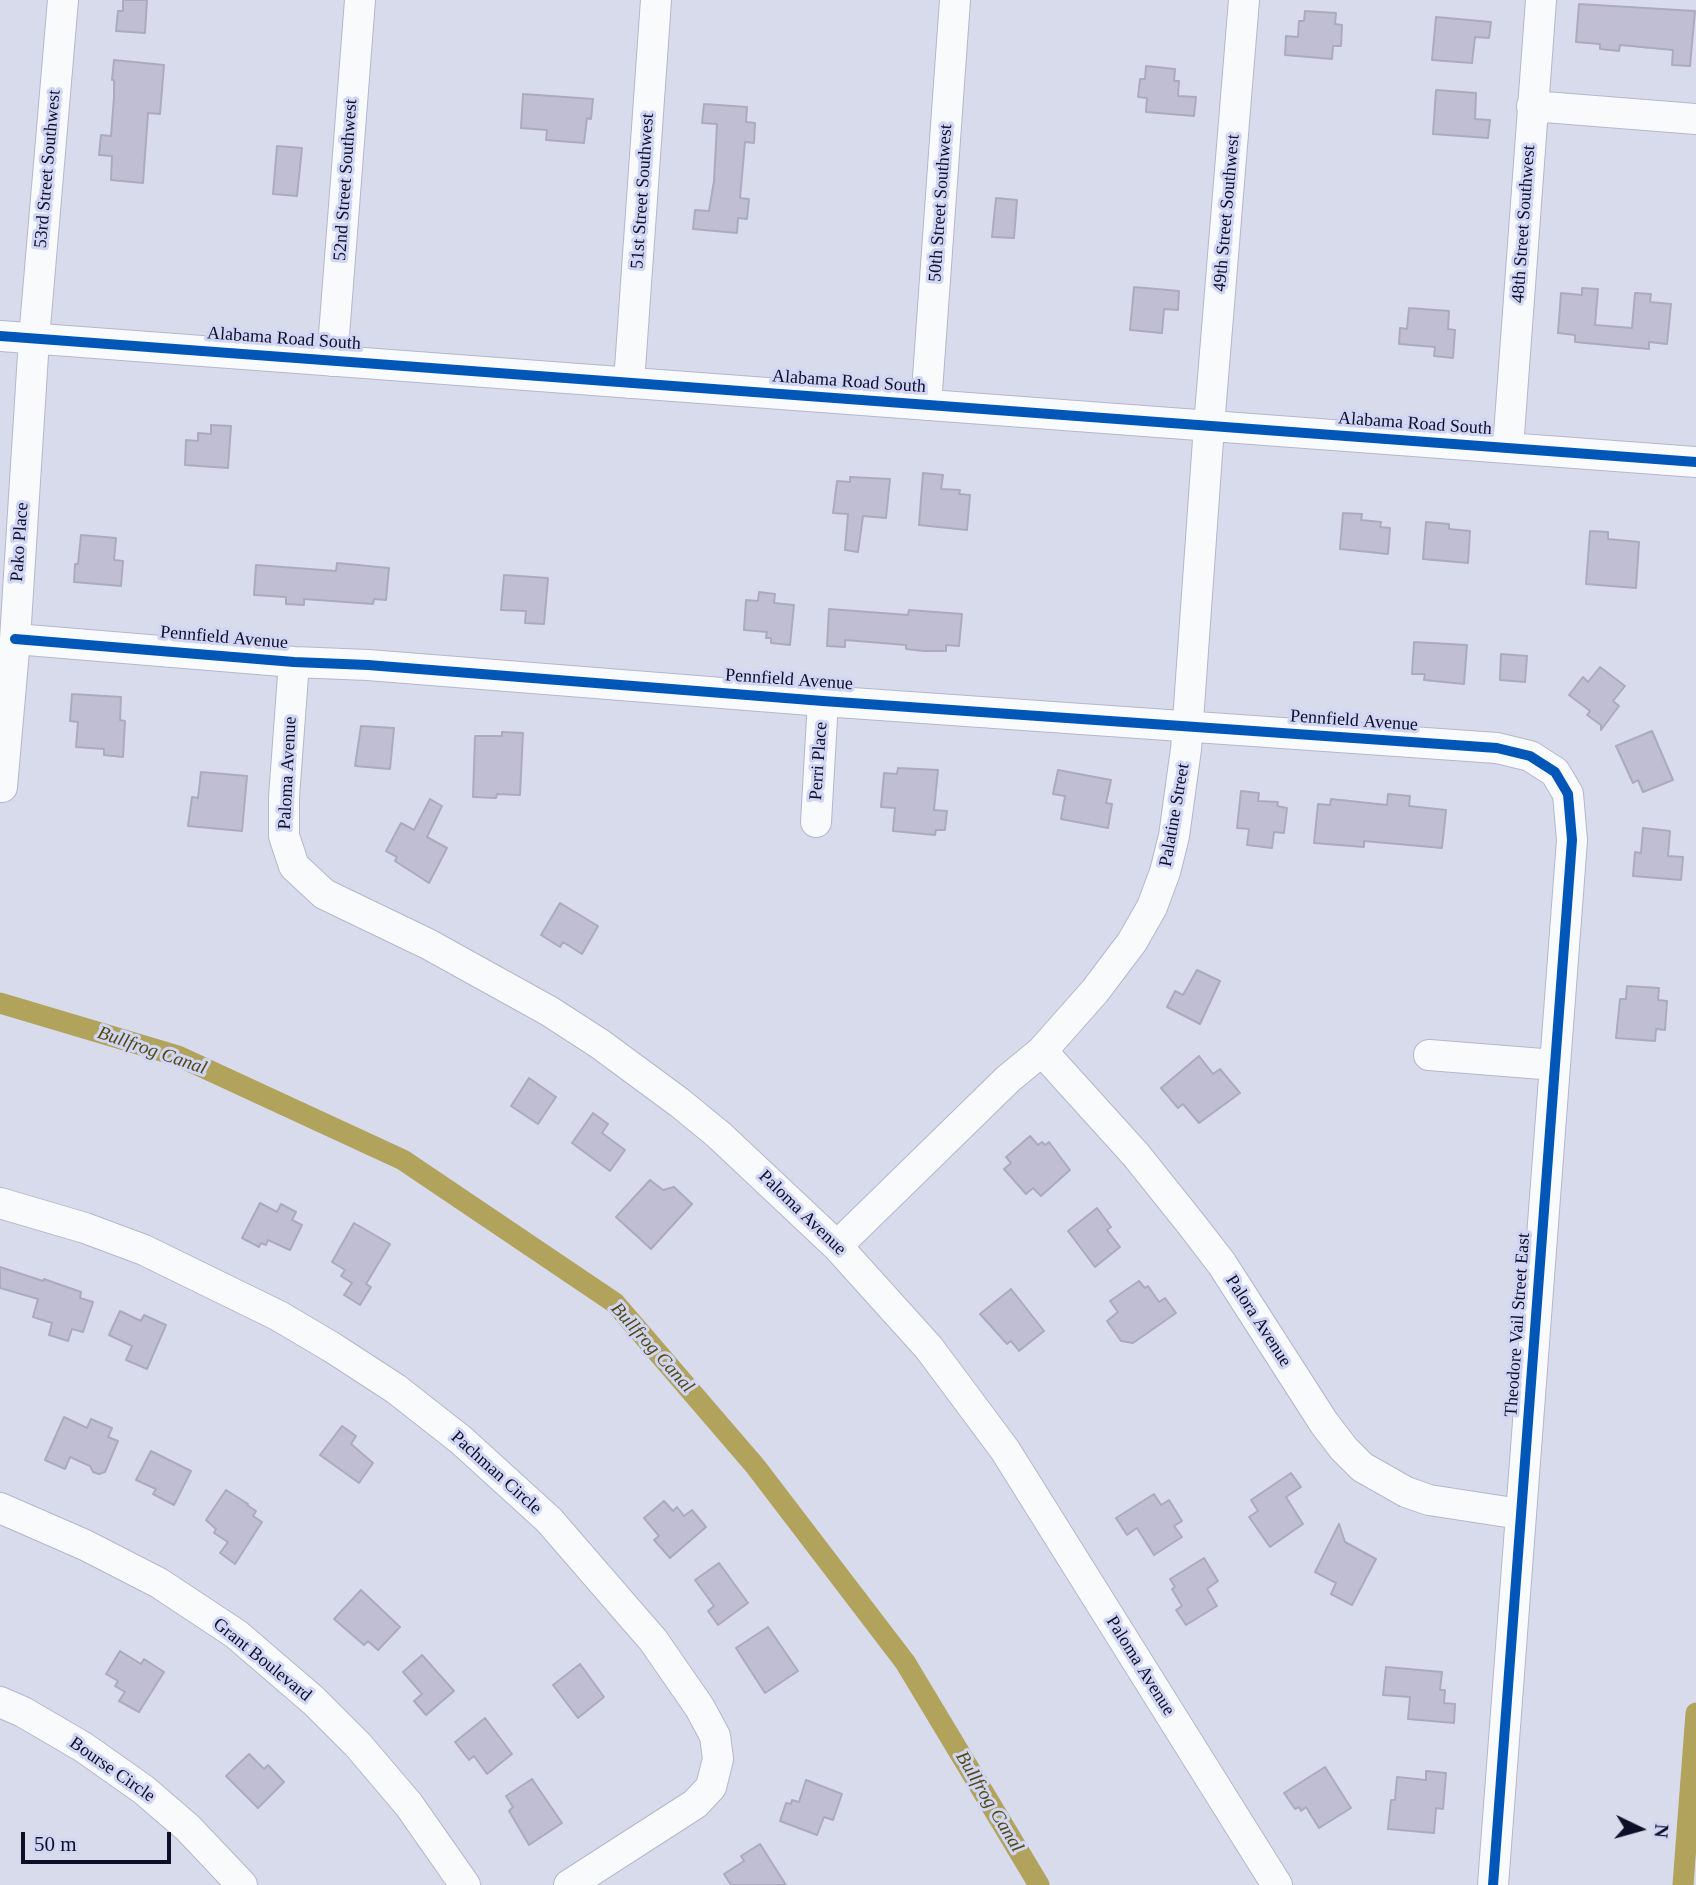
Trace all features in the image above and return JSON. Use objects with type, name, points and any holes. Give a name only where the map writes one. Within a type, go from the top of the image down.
[{"type":"street","name":"53rd Street Southwest","points":[[34,339],[63,0]]},
{"type":"street","name":"52nd Street Southwest","points":[[332,360],[360,0]]},
{"type":"street","name":"51st Street Southwest","points":[[629,383],[656,0]]},
{"type":"street","name":"50th Street Southwest","points":[[926,405],[955,0]]},
{"type":"street","name":"49th Street Southwest","points":[[1209,426],[1244,0]]},
{"type":"street","name":"48th Street Southwest","points":[[1508,448],[1541,0]]},
{"type":"street","points":[[1532,106],[1696,119]]},
{"type":"street","name":"Alabama Road South","points":[[0,336],[1696,462]]},
{"type":"street","name":"Pako Place","points":[[2,787],[15,639],[34,339]]},
{"type":"street","name":"Palatine Street","points":[[838,1246],[1008,1079],[1042,1051],[1095,991],[1132,942],[1152,907],[1174,836],[1185,760],[1209,426]]},
{"type":"street","name":"Pennfield Avenue","points":[[15,639],[294,662],[564,679],[823,701],[1497,748],[1530,755],[1555,772]]},
{"type":"street","name":"Paloma Avenue","points":[[294,662],[284,797],[284,835],[293,866],[324,894],[428,944],[549,1011],[600,1044],[680,1102],[719,1135],[838,1246],[929,1348],[1005,1450],[1277,1885]]},
{"type":"street","name":"Perri Place","points":[[816,822],[823,701]]},
{"type":"street","name":"Theodore Vail Street East","points":[[1493,1885],[1572,840],[1568,794],[1555,772]]},
{"type":"street","name":"Palora Avenue","points":[[1042,1051],[1136,1155],[1192,1225],[1222,1265],[1343,1449],[1362,1467],[1406,1492],[1429,1500],[1520,1514]]},
{"type":"street","points":[[1429,1055],[1555,1065]]},
{"type":"street","name":"Pachman Circle","points":[[0,1203],[85,1228],[144,1250],[279,1316],[333,1348],[396,1389],[471,1449],[549,1520],[626,1608],[660,1650],[700,1708],[715,1736],[718,1759],[711,1787],[695,1804],[569,1885]]},
{"type":"street","name":"Grant Boulevard","points":[[0,1508],[85,1545],[159,1583],[236,1634],[314,1701],[358,1745],[417,1815],[465,1885]]},
{"type":"street","name":"Bourse Circle","points":[[0,1702],[23,1712],[83,1747],[144,1790],[188,1828],[242,1885]]},
{"type":"building","points":[[123,0],[147,0],[145,33],[116,31],[118,11],[123,11]]},
{"type":"building","points":[[1579,4],[1695,11],[1690,66],[1672,65],[1673,50],[1620,45],[1619,51],[1600,49],[1600,44],[1576,42]]},
{"type":"building","points":[[1305,11],[1336,13],[1335,24],[1342,25],[1341,46],[1333,46],[1332,59],[1285,55],[1286,36],[1298,37],[1299,21],[1304,21]]},
{"type":"building","points":[[1436,17],[1491,22],[1489,38],[1475,37],[1472,63],[1432,60]]},
{"type":"building","points":[[114,60],[164,65],[160,114],[148,113],[143,183],[111,180],[112,156],[99,155],[101,135],[111,136]]},
{"type":"building","points":[[1146,66],[1175,69],[1174,81],[1179,81],[1178,96],[1196,97],[1194,116],[1146,112],[1147,98],[1138,97],[1140,79],[1145,79]]},
{"type":"building","points":[[1436,90],[1476,93],[1475,119],[1490,120],[1488,138],[1433,134]]},
{"type":"building","points":[[523,94],[593,99],[584,143],[546,140],[547,130],[521,128]]},
{"type":"building","points":[[704,104],[747,107],[746,122],[755,123],[754,143],[745,142],[740,198],[749,199],[747,219],[738,218],[737,233],[693,229],[695,210],[709,211],[714,181],[717,124],[702,123]]},
{"type":"building","points":[[277,146],[302,148],[297,196],[273,194]]},
{"type":"building","points":[[996,198],[1017,200],[1014,238],[992,237]]},
{"type":"building","points":[[1134,287],[1179,291],[1178,310],[1164,309],[1162,333],[1130,330]]},
{"type":"building","points":[[1582,288],[1598,289],[1595,325],[1632,328],[1635,293],[1651,294],[1650,302],[1671,304],[1667,344],[1649,342],[1649,349],[1575,342],[1575,335],[1558,333],[1561,293],[1582,295]]},
{"type":"building","points":[[1409,308],[1449,311],[1448,329],[1455,330],[1453,358],[1434,356],[1435,347],[1399,344],[1400,328],[1407,329]]},
{"type":"building","points":[[211,425],[231,426],[228,468],[185,465],[186,440],[198,441],[198,433],[211,434]]},
{"type":"building","points":[[923,473],[943,475],[941,489],[960,490],[959,494],[970,495],[967,530],[919,525]]},
{"type":"building","points":[[850,477],[890,479],[886,518],[863,516],[858,552],[845,550],[848,514],[833,513],[837,481],[850,482]]},
{"type":"building","points":[[1343,513],[1362,514],[1361,520],[1381,522],[1380,527],[1390,528],[1388,554],[1340,549]]},
{"type":"building","points":[[1426,522],[1449,524],[1449,529],[1470,531],[1468,563],[1423,559]]},
{"type":"building","points":[[1590,531],[1608,532],[1608,539],[1639,542],[1636,588],[1586,584]]},
{"type":"building","points":[[81,535],[116,538],[114,560],[123,561],[121,586],[74,582]]},
{"type":"building","points":[[337,563],[389,568],[386,600],[374,599],[373,604],[304,599],[304,605],[286,604],[286,597],[254,595],[256,565],[336,571]]},
{"type":"building","points":[[504,575],[548,578],[544,624],[525,623],[526,611],[501,610]]},
{"type":"building","points":[[759,592],[775,594],[774,603],[794,605],[790,645],[771,643],[771,638],[766,638],[767,632],[744,630],[746,600],[758,601]]},
{"type":"building","points":[[829,609],[908,615],[909,610],[962,614],[959,646],[946,645],[946,651],[924,651],[906,649],[906,645],[845,640],[845,647],[827,646]]},
{"type":"building","points":[[1414,642],[1467,645],[1464,684],[1424,680],[1425,674],[1412,674]]},
{"type":"building","points":[[1501,654],[1527,656],[1525,682],[1500,680]]},
{"type":"building","points":[[1600,667],[1625,686],[1613,701],[1619,706],[1601,730],[1601,725],[1587,715],[1590,711],[1569,695],[1583,677],[1588,682]]},
{"type":"building","points":[[72,694],[121,697],[120,720],[125,721],[123,757],[104,755],[104,749],[76,747],[78,722],[70,721]]},
{"type":"building","points":[[361,726],[394,728],[390,769],[355,766]]},
{"type":"building","points":[[1652,731],[1673,780],[1643,792],[1638,780],[1633,783],[1616,746]]},
{"type":"building","points":[[502,732],[523,733],[520,795],[473,797],[475,736],[502,736]]},
{"type":"building","points":[[898,768],[938,770],[934,810],[947,811],[945,830],[936,830],[935,835],[893,831],[895,808],[881,807],[884,773],[897,774]]},
{"type":"building","points":[[1058,770],[1111,780],[1106,803],[1112,804],[1108,828],[1061,819],[1065,796],[1053,794]]},
{"type":"building","points":[[201,772],[247,776],[242,831],[188,826],[192,797],[198,798]]},
{"type":"building","points":[[1241,791],[1259,793],[1258,801],[1278,802],[1277,806],[1287,808],[1284,833],[1274,832],[1272,848],[1247,845],[1249,829],[1237,828]]},
{"type":"building","points":[[1388,794],[1410,796],[1409,806],[1446,810],[1442,848],[1364,841],[1364,847],[1314,843],[1318,804],[1330,805],[1331,799],[1387,805]]},
{"type":"building","points":[[430,799],[442,806],[427,837],[447,848],[429,883],[395,861],[397,857],[386,851],[401,823],[414,830]]},
{"type":"building","points":[[1643,828],[1670,831],[1668,856],[1683,857],[1681,880],[1633,876],[1635,852],[1641,853]]},
{"type":"building","points":[[560,903],[598,926],[582,954],[563,942],[560,947],[541,935]]},
{"type":"building","points":[[1197,970],[1220,981],[1200,1024],[1167,1007],[1175,991],[1183,995]]},
{"type":"building","points":[[1627,986],[1659,988],[1658,1000],[1667,1001],[1665,1030],[1656,1029],[1655,1041],[1616,1038],[1620,999],[1626,999]]},
{"type":"building","points":[[1199,1056],[1213,1074],[1220,1069],[1240,1093],[1199,1123],[1183,1104],[1178,1108],[1161,1088]]},
{"type":"building","points":[[529,1078],[556,1097],[538,1124],[511,1106]]},
{"type":"building","points":[[593,1113],[608,1124],[602,1133],[625,1150],[610,1171],[572,1143]]},
{"type":"building","points":[[1030,1136],[1038,1145],[1049,1142],[1070,1170],[1041,1196],[1033,1188],[1026,1194],[1004,1169],[1011,1163],[1006,1157]]},
{"type":"building","points":[[650,1180],[663,1190],[674,1187],[692,1204],[651,1249],[616,1217]]},
{"type":"building","points":[[260,1203],[277,1212],[281,1204],[296,1212],[292,1220],[302,1225],[290,1250],[268,1240],[266,1245],[261,1243],[259,1247],[242,1238]]},
{"type":"building","points":[[1097,1208],[1111,1227],[1107,1230],[1120,1247],[1095,1267],[1068,1231]]},
{"type":"building","points":[[354,1223],[390,1244],[366,1284],[371,1287],[360,1305],[344,1295],[352,1283],[341,1276],[345,1270],[332,1262]]},
{"type":"building","points":[[0,1267],[81,1292],[80,1298],[93,1302],[83,1332],[72,1329],[68,1341],[49,1335],[52,1323],[33,1317],[38,1299],[0,1288]]},
{"type":"building","points":[[1139,1281],[1145,1288],[1148,1286],[1159,1302],[1165,1298],[1176,1313],[1133,1343],[1121,1341],[1107,1321],[1118,1312],[1110,1301]]},
{"type":"building","points":[[1011,1289],[1044,1331],[1019,1351],[1011,1341],[1007,1344],[980,1314]]},
{"type":"building","points":[[120,1311],[141,1321],[144,1315],[166,1325],[147,1369],[126,1360],[132,1346],[109,1335]]},
{"type":"building","points":[[64,1417],[87,1428],[91,1419],[112,1428],[108,1437],[118,1441],[105,1472],[93,1472],[90,1466],[70,1457],[65,1469],[45,1460]]},
{"type":"building","points":[[342,1426],[356,1436],[351,1444],[373,1463],[359,1483],[320,1455]]},
{"type":"building","points":[[151,1451],[191,1471],[174,1505],[153,1494],[156,1489],[136,1480]]},
{"type":"building","points":[[1291,1473],[1301,1487],[1286,1497],[1303,1524],[1270,1547],[1249,1517],[1258,1511],[1251,1500]]},
{"type":"building","points":[[226,1490],[256,1511],[253,1516],[262,1522],[235,1564],[220,1553],[228,1542],[214,1533],[216,1529],[206,1520]]},
{"type":"building","points":[[1154,1494],[1161,1505],[1169,1500],[1182,1521],[1174,1526],[1182,1537],[1154,1555],[1137,1528],[1127,1535],[1116,1518]]},
{"type":"building","points":[[664,1501],[673,1511],[677,1507],[684,1516],[692,1510],[706,1527],[670,1558],[654,1540],[659,1536],[644,1518]]},
{"type":"building","points":[[1339,1524],[1345,1542],[1376,1559],[1352,1605],[1331,1594],[1336,1583],[1315,1572]]},
{"type":"building","points":[[1204,1558],[1218,1581],[1207,1589],[1217,1606],[1186,1625],[1176,1610],[1182,1606],[1172,1589],[1175,1587],[1170,1579]]},
{"type":"building","points":[[719,1563],[748,1603],[718,1625],[708,1611],[714,1606],[695,1580]]},
{"type":"building","points":[[361,1590],[400,1627],[378,1650],[368,1641],[364,1645],[334,1619]]},
{"type":"building","points":[[768,1627],[798,1671],[765,1693],[736,1648]]},
{"type":"building","points":[[120,1651],[141,1664],[144,1659],[164,1672],[139,1712],[119,1701],[125,1692],[115,1686],[118,1681],[106,1674]]},
{"type":"building","points":[[422,1655],[454,1691],[426,1715],[414,1701],[422,1694],[403,1672]]},
{"type":"building","points":[[580,1664],[604,1697],[578,1718],[553,1685]]},
{"type":"building","points":[[1386,1667],[1442,1672],[1440,1690],[1445,1690],[1444,1703],[1455,1704],[1454,1723],[1408,1719],[1410,1697],[1383,1695]]},
{"type":"building","points":[[485,1718],[512,1754],[487,1774],[474,1756],[469,1760],[455,1742]]},
{"type":"building","points":[[249,1754],[264,1769],[268,1765],[284,1782],[258,1808],[226,1776]]},
{"type":"building","points":[[1325,1767],[1351,1808],[1319,1828],[1306,1807],[1301,1811],[1299,1807],[1295,1809],[1284,1793]]},
{"type":"building","points":[[1426,1771],[1446,1773],[1443,1809],[1436,1808],[1434,1833],[1388,1829],[1397,1777],[1426,1780]]},
{"type":"building","points":[[532,1779],[562,1823],[529,1845],[509,1811],[513,1807],[506,1796]]},
{"type":"building","points":[[806,1780],[842,1794],[833,1820],[824,1817],[817,1835],[780,1821],[786,1803],[791,1804],[792,1800],[799,1802]]},
{"type":"building","points":[[760,1844],[786,1885],[731,1885],[724,1874],[744,1861],[741,1856]]},
{"type":"waterway","name":"Bullfrog Canal","points":[[0,1003],[178,1056],[403,1160],[615,1303],[756,1467],[905,1662],[1039,1885]]},
{"type":"waterway","points":[[1683,1885],[1696,1713]]},
{"type":"cycle path","points":[[0,336],[1696,462]]},
{"type":"cycle path","points":[[15,639],[823,701],[1497,748],[1530,756],[1555,772],[1568,794],[1572,840],[1493,1885]]}]
